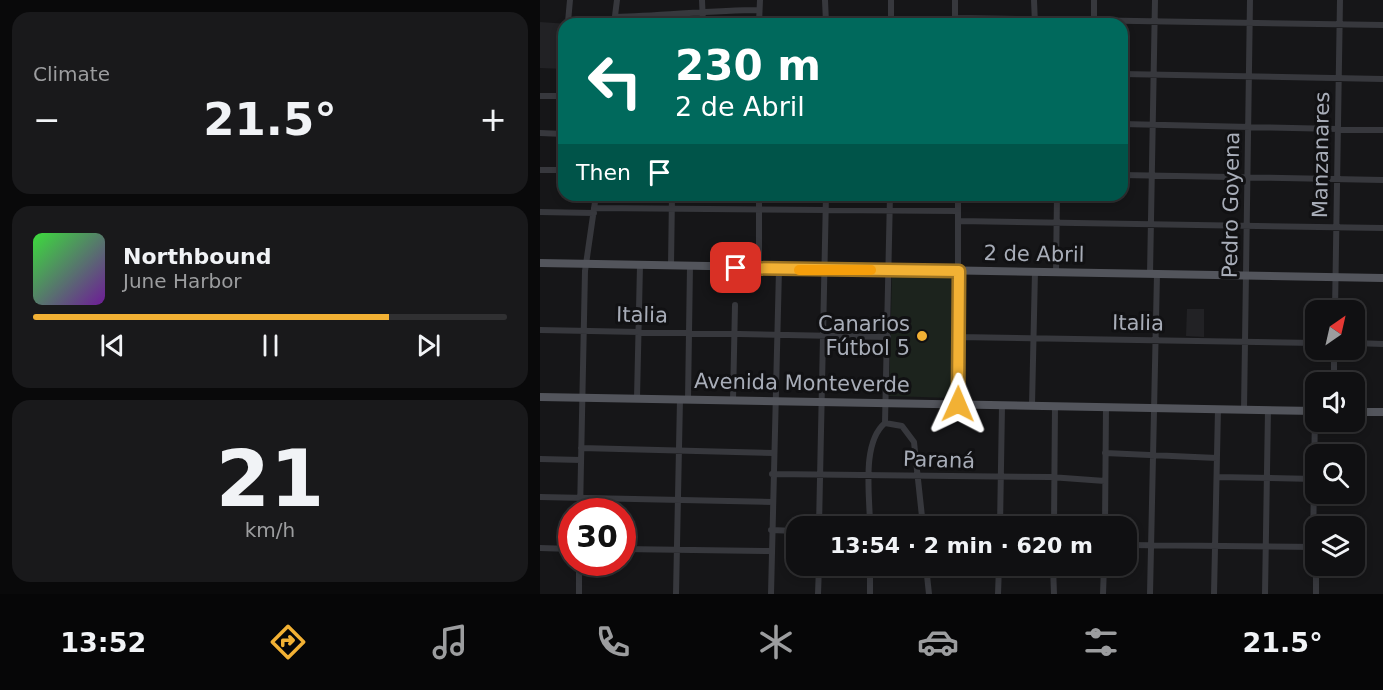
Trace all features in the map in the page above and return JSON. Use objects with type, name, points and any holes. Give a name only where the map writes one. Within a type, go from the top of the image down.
[{"type":"main road","name":"2 de Abril","points":[[540,263],[759,269],[1383,278]]},
{"type":"main road","name":"Avenida Monteverde","points":[[540,397],[1305,411]]},
{"type":"main road","points":[[1365,412],[1383,412]]},
{"type":"street","points":[[568,18],[570,0]]},
{"type":"street","points":[[615,18],[617,0]]},
{"type":"street","points":[[702,0],[703,18]]},
{"type":"street","points":[[759,18],[760,0]]},
{"type":"street","points":[[825,0],[826,18]]},
{"type":"street","points":[[891,0],[891,18]]},
{"type":"street","points":[[955,0],[956,18]]},
{"type":"street","points":[[1034,0],[1035,18]]},
{"type":"street","points":[[1094,0],[1094,18]]},
{"type":"street","points":[[1150,594],[1156,340],[1151,225],[1155,0]]},
{"type":"street","name":"Pedro Goyena","points":[[1244,410],[1250,0]]},
{"type":"street","name":"Manzanares","points":[[1335,300],[1340,0]]},
{"type":"street","points":[[635,18],[702,10],[759,10]]},
{"type":"street","points":[[1128,21],[1383,25]]},
{"type":"street","points":[[1128,74],[1383,79]]},
{"type":"street","points":[[540,96],[558,96]]},
{"type":"street","points":[[1128,124],[1383,130]]},
{"type":"street","points":[[540,134],[558,134]]},
{"type":"street","points":[[540,170],[558,170]]},
{"type":"street","points":[[1128,175],[1383,180]]},
{"type":"street","points":[[580,497],[587,264],[595,201]]},
{"type":"street","points":[[672,201],[672,266]]},
{"type":"street","points":[[759,201],[759,269]]},
{"type":"street","points":[[819,516],[826,201]]},
{"type":"street","points":[[870,516],[872,440],[885,423],[887,402],[890,201]]},
{"type":"street","points":[[958,201],[958,404]]},
{"type":"street","points":[[1056,272],[1057,201]]},
{"type":"street","points":[[540,212],[672,207],[958,211]]},
{"type":"street","points":[[959,221],[1383,228]]},
{"type":"street","points":[[637,398],[640,265]]},
{"type":"street","points":[[676,594],[678,450],[684,399],[690,266]]},
{"type":"street","points":[[771,594],[771,502],[779,269]]},
{"type":"street","points":[[1032,405],[1035,272]]},
{"type":"street","points":[[733,400],[735,305]]},
{"type":"street","name":"Italia","points":[[540,330],[888,337]]},
{"type":"street","name":"Italia","points":[[959,337],[1305,343]]},
{"type":"street","points":[[1365,343],[1383,344]]},
{"type":"street","points":[[1000,516],[1002,406]]},
{"type":"street","points":[[1054,516],[1055,406]]},
{"type":"street","points":[[1105,516],[1106,407]]},
{"type":"street","points":[[1214,594],[1218,409]]},
{"type":"street","points":[[1265,594],[1268,410]]},
{"type":"street","points":[[885,423],[902,426],[912,436],[921,516]]},
{"type":"street","points":[[581,448],[773,453]]},
{"type":"street","points":[[1105,453],[1217,458]]},
{"type":"street","points":[[540,459],[581,460]]},
{"type":"street","name":"Paraná","points":[[772,474],[1055,478],[1105,481]]},
{"type":"street","points":[[1216,477],[1305,479]]},
{"type":"street","points":[[540,497],[771,502]]},
{"type":"street","points":[[771,530],[786,531]]},
{"type":"street","points":[[1137,545],[1305,547]]},
{"type":"street","points":[[540,548],[558,549]]},
{"type":"street","points":[[636,549],[771,550]]},
{"type":"street","points":[[579,576],[579,594]]},
{"type":"street","points":[[818,594],[819,576]]},
{"type":"street","points":[[870,576],[870,594]]},
{"type":"street","points":[[927,576],[929,594]]},
{"type":"street","points":[[998,594],[999,576]]},
{"type":"street","points":[[1053,576],[1054,594]]},
{"type":"street","points":[[1103,594],[1104,576]]},
{"type":"street","points":[[1316,576],[1316,594]]},
{"type":"shaded area","points":[[540,22],[558,23],[558,69],[540,68]]},
{"type":"shaded area","name":"Canarios Fútbol 5","points":[[892,275],[953,277],[952,398],[889,396]]},
{"type":"shaded area","points":[[1187,309],[1204,309],[1204,337],[1186,336]]},
{"type":"slow traffic","points":[[799,270],[871,270]]},
{"type":"place","name":"Canarios Fútbol 5","points":[[922,336]]},
{"type":"route","points":[[736,268],[959,271],[958,404]]}]
